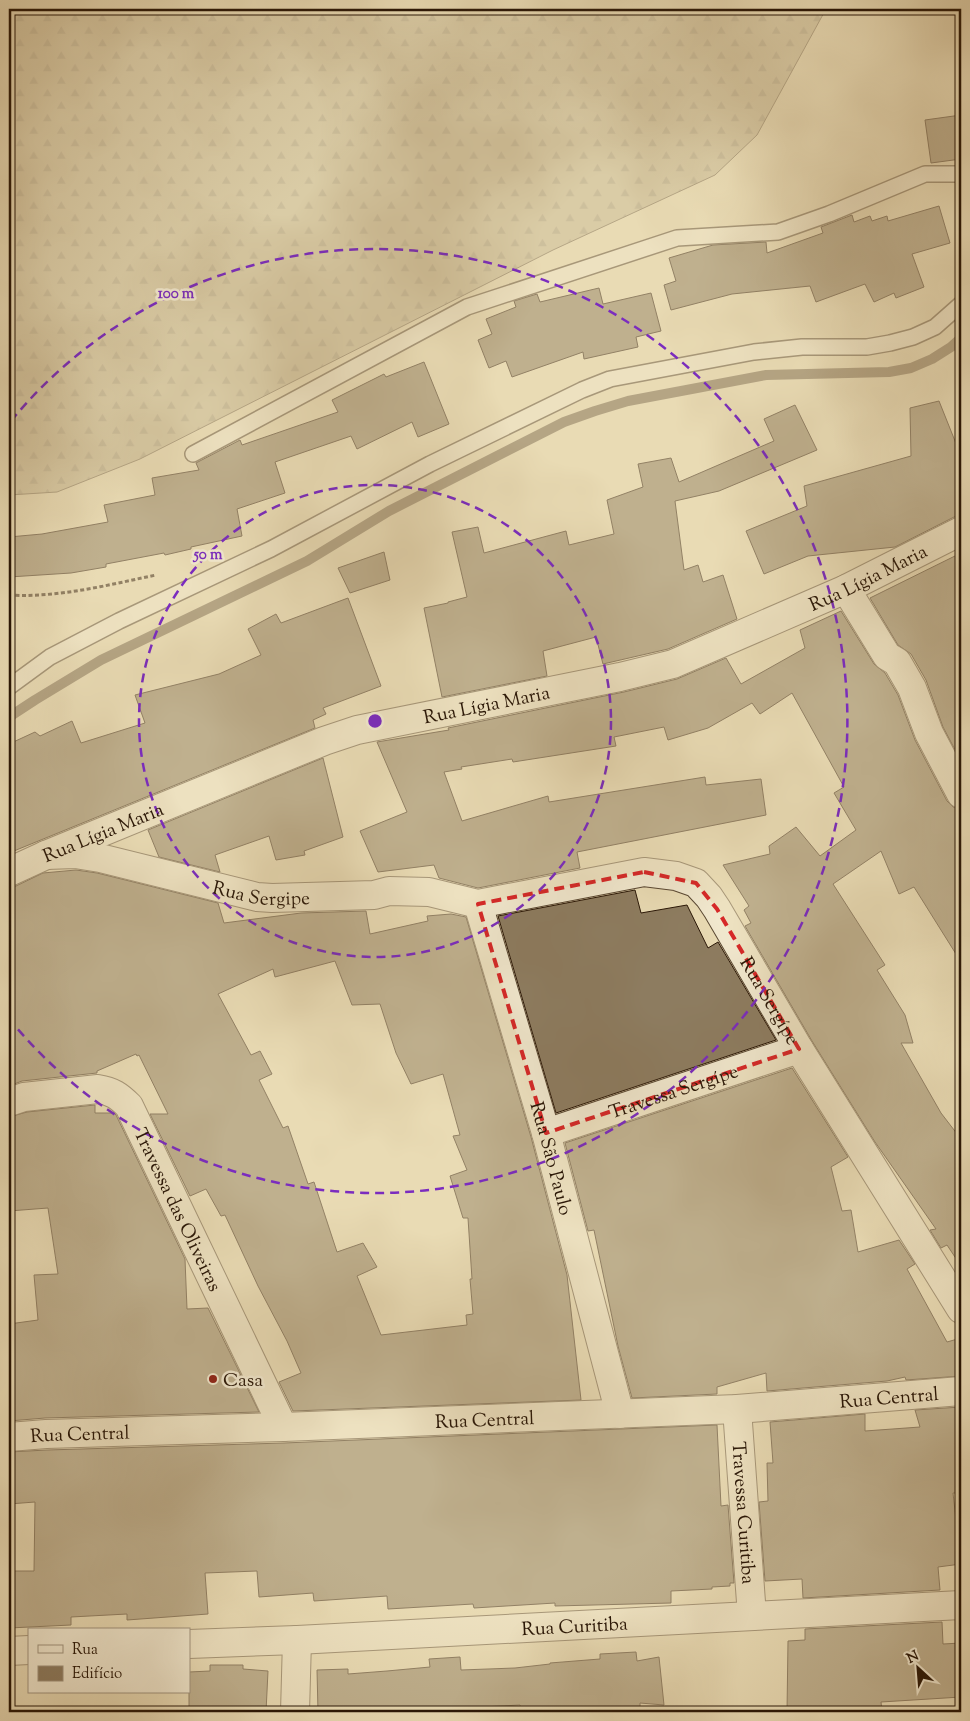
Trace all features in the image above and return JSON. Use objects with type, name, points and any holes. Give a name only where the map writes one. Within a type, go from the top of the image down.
[{"type":"street","name":"Rua Lígia Maria","points":[[9,872],[46,855],[357,730],[620,677],[673,664],[846,589],[961,531]]},
{"type":"street","points":[[846,589],[887,656],[897,662],[912,688],[929,733],[961,794]]},
{"type":"street","name":"Rua Sergipe","points":[[46,855],[75,854],[100,858],[257,897],[374,895],[389,891],[429,892],[478,904]]},
{"type":"street","name":"Rua Sergípe","points":[[478,904],[644,872],[676,876],[696,883],[709,896],[799,1049],[961,1308]]},
{"type":"street","name":"Rua São Paulo","points":[[478,904],[546,1133],[620,1414]]},
{"type":"street","name":"Travessa Sergípe","points":[[546,1133],[799,1049]]},
{"type":"street","name":"Travessa das Oliveiras","points":[[9,1102],[24,1097],[98,1089],[109,1091],[120,1097],[129,1106],[283,1428]]},
{"type":"street","name":"Rua Central","points":[[9,1437],[283,1428],[737,1409],[961,1391]]},
{"type":"street","name":"Travessa Curitiba","points":[[737,1409],[752,1616]]},
{"type":"street","name":"Rua Curitiba","points":[[190,1644],[961,1605]]},
{"type":"street","points":[[295,1712],[297,1640]]},
{"type":"street","points":[[9,1651],[28,1650]]},
{"type":"lane","points":[[194,454],[467,307],[677,238],[778,232],[829,214],[925,174],[961,174]]},
{"type":"lane","points":[[9,687],[50,657],[119,621],[272,549],[430,464],[582,390],[610,379],[754,352],[802,347],[867,347],[890,343],[912,337],[935,327],[961,304]]},
{"type":"path","points":[[9,595],[27,596],[88,589],[160,574]]},
{"type":"highlighted area","points":[[644,872],[696,883],[717,909],[799,1049],[546,1133],[478,904]]},
{"type":"green space","points":[[9,9],[826,9],[757,135],[715,175],[553,250],[140,459],[57,492],[9,495]]},
{"type":"building","points":[[961,115],[961,159],[931,163],[925,120]]},
{"type":"building","points":[[939,206],[950,243],[912,254],[924,287],[896,298],[894,293],[874,302],[865,284],[816,302],[810,286],[732,294],[671,310],[664,285],[676,281],[669,258],[713,245],[766,242],[767,253],[823,233],[821,227],[852,215],[854,222],[870,216],[872,221],[887,216],[888,221]]},
{"type":"building","points":[[599,288],[603,304],[651,293],[661,331],[636,337],[638,347],[584,359],[583,352],[512,377],[506,361],[489,368],[478,340],[492,334],[486,319],[516,307],[514,301],[537,294],[540,302]]},
{"type":"building","points":[[424,362],[449,424],[418,437],[412,422],[357,449],[351,436],[275,462],[285,493],[237,509],[242,536],[191,547],[191,549],[165,555],[164,553],[106,564],[106,567],[71,573],[9,577],[9,537],[42,534],[108,522],[104,505],[155,495],[152,478],[199,470],[196,463],[240,440],[242,445],[338,412],[332,400],[384,374],[386,377]]},
{"type":"building","points":[[939,401],[961,456],[961,515],[895,547],[808,556],[764,574],[746,531],[807,506],[804,486],[911,456],[910,408]]},
{"type":"building","points":[[795,405],[817,450],[719,491],[675,501],[684,570],[698,565],[703,582],[723,575],[737,619],[668,649],[603,664],[596,637],[543,651],[547,676],[442,697],[424,608],[467,597],[452,532],[478,527],[484,553],[566,531],[569,545],[614,534],[607,500],[643,487],[638,464],[671,458],[679,482],[774,441],[764,419]]},
{"type":"building","points":[[384,552],[390,580],[350,593],[338,568]]},
{"type":"building","points":[[961,553],[961,761],[943,727],[926,680],[911,654],[898,645],[870,598]]},
{"type":"building","points":[[348,598],[381,686],[323,708],[326,714],[313,720],[315,728],[9,853],[9,744],[35,732],[40,736],[72,721],[81,743],[145,723],[135,695],[219,674],[261,655],[248,629],[276,614],[281,623]]},
{"type":"building","points":[[841,611],[874,664],[885,673],[898,695],[915,740],[947,801],[953,807],[961,809],[961,962],[914,887],[899,894],[881,851],[833,884],[885,965],[877,970],[905,1015],[913,1043],[901,1043],[941,1113],[961,1139],[961,1266],[947,1245],[941,1248],[930,1230],[936,1229],[875,1142],[812,1041],[745,926],[751,923],[744,910],[749,906],[723,865],[770,854],[769,846],[796,827],[820,856],[856,830],[834,793],[844,787],[792,693],[760,714],[752,703],[708,728],[668,740],[664,727],[614,737],[616,746],[513,762],[512,759],[461,767],[462,769],[444,772],[462,821],[548,796],[549,802],[705,777],[706,785],[761,779],[766,815],[577,852],[580,868],[478,888],[439,878],[434,865],[378,872],[360,831],[407,812],[377,742],[449,730],[448,728],[624,692],[677,679],[726,658],[741,684],[805,648],[800,630]]},
{"type":"building","points":[[323,758],[343,837],[304,851],[305,855],[276,860],[269,836],[215,855],[220,872],[159,857],[148,830]]},
{"type":"building","points":[[76,870],[97,873],[218,903],[224,923],[301,913],[366,911],[370,934],[428,921],[427,916],[451,914],[466,917],[531,1137],[567,1275],[581,1400],[293,1411],[279,1382],[301,1373],[225,1215],[221,1216],[206,1189],[190,1196],[150,1114],[168,1114],[139,1055],[137,1056],[136,1054],[97,1071],[97,1073],[22,1081],[9,1086],[9,887],[16,886],[43,873]],"holes":[[[335,961],[352,1005],[380,1004],[396,1053],[411,1084],[443,1074],[460,1135],[453,1136],[467,1170],[450,1176],[463,1218],[468,1218],[473,1314],[466,1315],[467,1325],[381,1335],[357,1276],[377,1267],[363,1243],[337,1252],[314,1182],[308,1184],[288,1126],[283,1128],[259,1080],[272,1074],[260,1051],[251,1055],[218,994],[273,969],[275,977]]]},
{"type":"building","points":[[635,890],[641,913],[687,905],[708,948],[718,942],[776,1040],[556,1113],[498,916]]},
{"type":"building","points":[[792,1068],[848,1157],[831,1167],[842,1211],[851,1210],[858,1252],[899,1240],[915,1264],[907,1269],[947,1342],[961,1338],[961,1376],[906,1380],[905,1377],[887,1381],[767,1391],[766,1373],[717,1387],[717,1394],[632,1398],[618,1346],[594,1230],[588,1231],[565,1143]]},
{"type":"building","points":[[95,1105],[95,1113],[114,1113],[116,1115],[185,1259],[187,1309],[208,1308],[259,1412],[45,1418],[9,1421],[9,1324],[38,1320],[34,1275],[58,1274],[48,1208],[9,1211],[9,1117],[27,1112]]},
{"type":"building","points":[[961,1407],[961,1493],[953,1493],[961,1564],[938,1567],[940,1590],[803,1598],[802,1579],[765,1581],[759,1502],[768,1501],[767,1463],[773,1463],[770,1422],[865,1414],[865,1431],[920,1427],[915,1410]]},
{"type":"building","points":[[717,1425],[721,1506],[728,1505],[734,1583],[730,1583],[730,1586],[712,1587],[712,1589],[671,1591],[671,1603],[555,1606],[555,1603],[474,1608],[473,1604],[388,1609],[387,1596],[314,1601],[313,1593],[259,1597],[257,1571],[205,1573],[208,1614],[127,1620],[127,1614],[71,1617],[71,1625],[9,1628],[9,1571],[34,1571],[35,1502],[9,1504],[9,1452]]},
{"type":"building","points":[[942,1622],[943,1644],[961,1643],[961,1697],[881,1702],[882,1712],[787,1712],[788,1641],[805,1640],[805,1629]]},
{"type":"building","points":[[636,1652],[637,1661],[659,1657],[664,1705],[640,1703],[640,1712],[521,1712],[520,1705],[464,1708],[464,1712],[318,1712],[317,1670],[348,1669],[348,1674],[387,1671],[430,1667],[429,1659],[460,1657],[461,1670],[515,1668],[600,1659],[600,1654]]},
{"type":"building","points":[[210,1665],[243,1665],[243,1669],[268,1671],[266,1712],[189,1712],[190,1672],[210,1671]]},
{"type":"waterway","points":[[9,717],[101,660],[307,561],[389,511],[564,422],[628,401],[766,375],[889,372],[911,368],[932,359],[961,338]]},
{"type":"place","name":"Casa","points":[[213,1379]]}]
